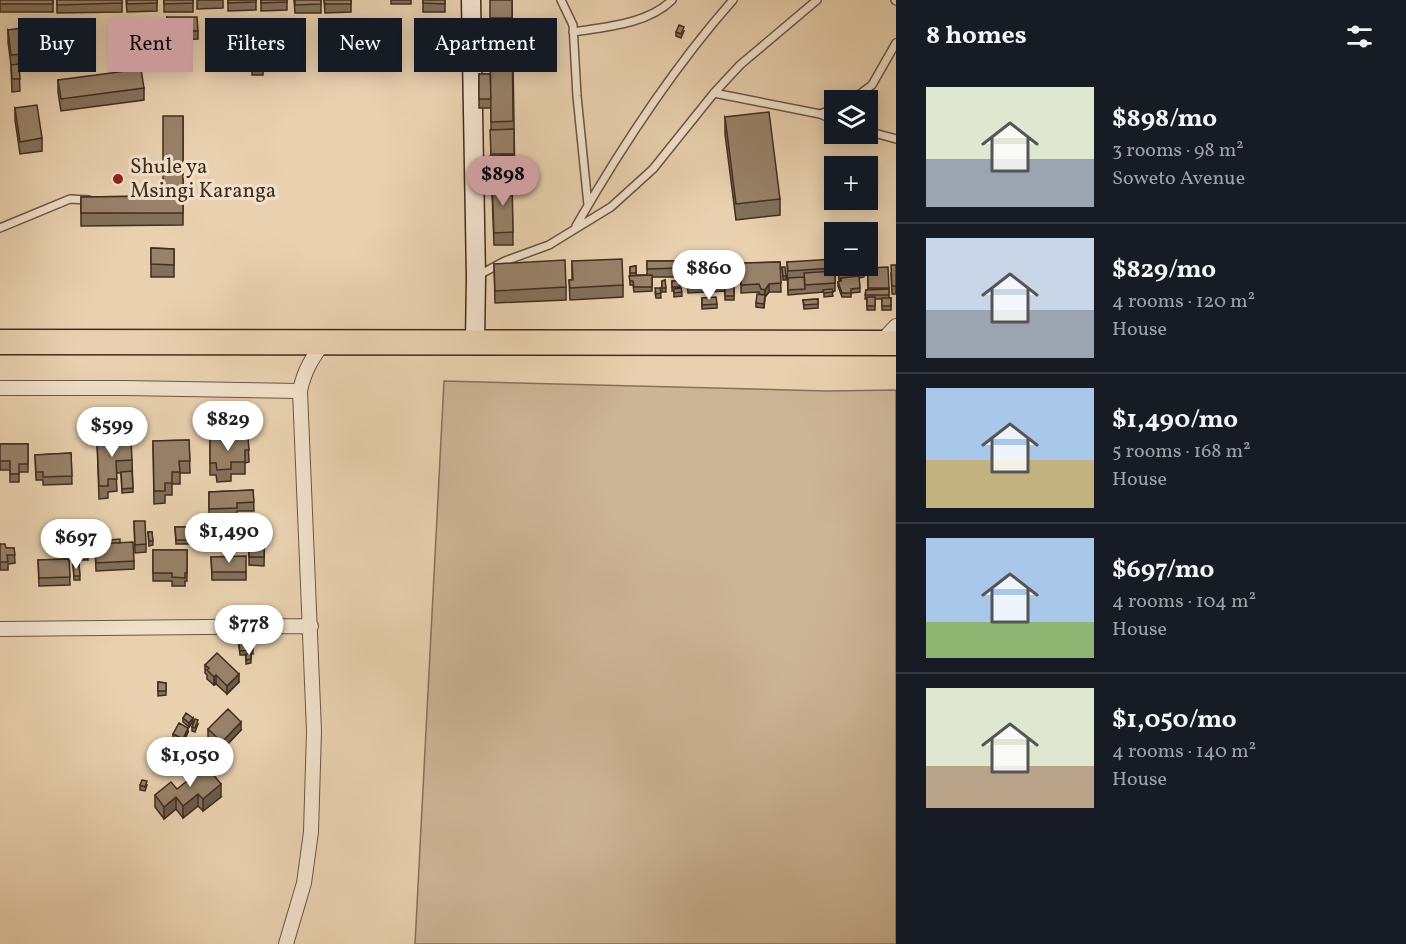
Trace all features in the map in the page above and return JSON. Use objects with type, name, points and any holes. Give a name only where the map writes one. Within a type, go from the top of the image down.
[{"type":"highway","points":[[0,342],[324,342],[891,337]]},
{"type":"street","points":[[471,0],[475,341]]},
{"type":"street","points":[[286,944],[304,883],[310,832],[314,731],[300,392],[309,363],[324,342]]},
{"type":"street","points":[[0,388],[300,392]]},
{"type":"street","points":[[0,628],[311,626]]},
{"type":"lane","points":[[561,0],[571,18],[573,32],[588,205]]},
{"type":"lane","points":[[573,32],[625,23],[654,12],[672,0]]},
{"type":"lane","points":[[575,228],[667,81],[697,41],[733,0]]},
{"type":"lane","points":[[476,277],[505,261],[549,245],[611,207],[633,189],[672,147],[714,93],[740,65],[817,0]]},
{"type":"lane","points":[[866,90],[872,86],[896,43]]},
{"type":"lane","points":[[714,93],[824,116]]},
{"type":"lane","points":[[820,114],[824,113]]},
{"type":"lane","points":[[878,134],[896,139]]},
{"type":"lane","points":[[0,228],[70,199],[101,201]]},
{"type":"shaded area","points":[[444,381],[827,391],[896,390],[896,944],[415,944]]},
{"type":"building","points":[[0,0],[53,0],[53,4],[0,4]]},
{"type":"building","points":[[57,0],[122,0],[122,3],[57,5]]},
{"type":"building","points":[[127,0],[157,0],[157,3],[127,4]]},
{"type":"building","points":[[164,0],[193,0],[193,3],[164,4]]},
{"type":"building","points":[[228,0],[256,0],[256,2],[228,3]]},
{"type":"building","points":[[261,0],[287,0],[287,2],[261,3]]},
{"type":"building","points":[[295,0],[321,0],[321,4],[295,5]]},
{"type":"building","points":[[324,0],[351,0],[351,4],[325,4]]},
{"type":"building","points":[[423,0],[445,0],[445,4],[423,3]]},
{"type":"building","points":[[490,0],[512,0],[512,18],[490,18]]},
{"type":"building","points":[[197,17],[198,31],[193,31],[193,18],[167,18]]},
{"type":"building","points":[[679,25],[684,27],[681,34],[676,32]]},
{"type":"building","points":[[18,29],[18,54],[11,55],[8,30]]},
{"type":"building","points":[[18,64],[20,79],[12,79],[11,65]]},
{"type":"building","points":[[118,72],[141,72],[144,88],[61,99],[58,80]]},
{"type":"building","points":[[491,72],[513,72],[513,121],[491,122]]},
{"type":"building","points":[[479,74],[490,74],[491,99],[479,99]]},
{"type":"building","points":[[37,105],[42,138],[20,142],[15,108]]},
{"type":"building","points":[[769,112],[780,199],[736,204],[725,117]]},
{"type":"building","points":[[163,116],[183,116],[183,213],[81,213],[81,197],[163,196]]},
{"type":"building","points":[[514,129],[514,154],[491,154],[490,130]]},
{"type":"building","points":[[514,155],[515,184],[512,184],[512,181],[492,182],[491,184],[490,156]]},
{"type":"building","points":[[512,181],[513,232],[494,233],[492,182]]},
{"type":"building","points":[[151,248],[174,249],[174,265],[151,264]]},
{"type":"building","points":[[622,259],[623,285],[570,288],[569,280],[573,280],[572,261]]},
{"type":"building","points":[[565,260],[566,287],[495,291],[494,264]]},
{"type":"building","points":[[824,260],[824,269],[788,271],[787,262]]},
{"type":"building","points":[[647,261],[679,261],[679,268],[647,269]]},
{"type":"building","points":[[780,262],[781,283],[769,284],[765,290],[761,289],[759,284],[741,285],[741,263]]},
{"type":"building","points":[[705,264],[706,272],[687,272],[685,275],[685,265]]},
{"type":"building","points":[[891,265],[896,265],[896,286],[892,286]]},
{"type":"building","points":[[636,266],[636,273],[630,273],[630,267]]},
{"type":"building","points":[[734,266],[734,271],[709,272],[709,267]]},
{"type":"building","points":[[782,267],[785,267],[786,276],[783,276]]},
{"type":"building","points":[[888,267],[889,288],[868,288],[868,276],[878,276],[878,268]]},
{"type":"building","points":[[734,271],[734,283],[688,284],[687,272]]},
{"type":"building","points":[[824,272],[824,276],[835,276],[835,283],[805,285],[804,273]]},
{"type":"building","points":[[652,275],[652,287],[634,287],[629,276]]},
{"type":"building","points":[[859,276],[860,288],[851,289],[851,293],[842,293],[838,282],[841,278]]},
{"type":"building","points":[[804,277],[805,289],[788,290],[788,278]]},
{"type":"building","points":[[665,280],[666,288],[662,288],[662,281]]},
{"type":"building","points":[[672,281],[680,281],[680,287],[672,287]]},
{"type":"building","points":[[725,287],[734,287],[734,296],[725,296]]},
{"type":"building","points":[[655,288],[660,288],[661,293],[656,294]]},
{"type":"building","points":[[681,288],[682,292],[674,293],[674,289]]},
{"type":"building","points":[[832,289],[833,292],[824,293],[823,290]]},
{"type":"building","points":[[889,289],[889,295],[865,295],[866,290]]},
{"type":"building","points":[[757,294],[765,295],[764,304],[756,303]]},
{"type":"building","points":[[716,297],[717,304],[702,305],[702,298]]},
{"type":"building","points":[[867,297],[875,297],[875,306],[867,306]]},
{"type":"building","points":[[882,298],[891,298],[891,306],[882,306]]},
{"type":"building","points":[[818,299],[818,304],[804,305],[803,300]]},
{"type":"building","points":[[210,438],[248,438],[249,450],[245,450],[245,462],[231,462],[231,469],[217,470],[216,463],[210,463]]},
{"type":"building","points":[[131,439],[132,460],[116,461],[117,479],[108,479],[108,486],[99,486],[97,440]]},
{"type":"building","points":[[189,440],[190,461],[179,461],[180,472],[172,472],[172,483],[165,483],[165,491],[154,491],[153,441]]},
{"type":"building","points":[[0,444],[28,444],[28,464],[19,464],[19,474],[10,474],[10,461],[0,461]]},
{"type":"building","points":[[71,453],[72,476],[43,477],[43,472],[36,472],[35,455]]},
{"type":"building","points":[[132,471],[133,488],[122,489],[121,472]]},
{"type":"building","points":[[253,490],[254,502],[237,503],[237,508],[209,509],[209,492]]},
{"type":"building","points":[[134,521],[145,521],[146,544],[135,545]]},
{"type":"building","points":[[227,523],[246,523],[246,538],[227,538]]},
{"type":"building","points":[[249,525],[265,525],[264,557],[249,557]]},
{"type":"building","points":[[175,527],[189,527],[189,540],[176,540]]},
{"type":"building","points":[[148,532],[152,532],[153,541],[149,541]]},
{"type":"building","points":[[64,537],[87,537],[88,551],[71,552],[71,545],[64,545]]},
{"type":"building","points":[[120,539],[120,543],[110,543],[110,540]]},
{"type":"building","points":[[133,542],[134,561],[96,563],[95,544]]},
{"type":"building","points":[[0,544],[5,544],[6,548],[14,548],[15,555],[7,555],[8,562],[0,562]]},
{"type":"building","points":[[153,550],[187,550],[185,578],[172,577],[172,573],[153,573]]},
{"type":"building","points":[[246,556],[246,572],[212,572],[211,557]]},
{"type":"building","points":[[69,559],[70,577],[39,578],[38,560]]},
{"type":"building","points":[[73,564],[79,564],[80,576],[74,576]]},
{"type":"building","points":[[252,637],[253,650],[240,651],[238,638]]},
{"type":"building","points":[[217,653],[239,674],[227,686],[216,675],[214,677],[205,665]]},
{"type":"building","points":[[251,653],[251,659],[246,660],[246,654]]},
{"type":"building","points":[[158,682],[166,683],[166,691],[158,691]]},
{"type":"building","points":[[228,709],[241,722],[222,742],[208,729]]},
{"type":"building","points":[[186,713],[193,718],[189,723],[183,718]]},
{"type":"building","points":[[195,719],[198,720],[195,728],[192,727]]},
{"type":"building","points":[[179,723],[188,728],[183,739],[173,734]]},
{"type":"building","points":[[206,766],[221,784],[203,799],[198,794],[183,806],[176,797],[164,807],[155,795],[171,782],[177,789]]},
{"type":"building","points":[[142,780],[147,781],[145,787],[140,785]]},
{"type":"place","name":"Shule ya Msingi Karanga","points":[[118,179]]}]
